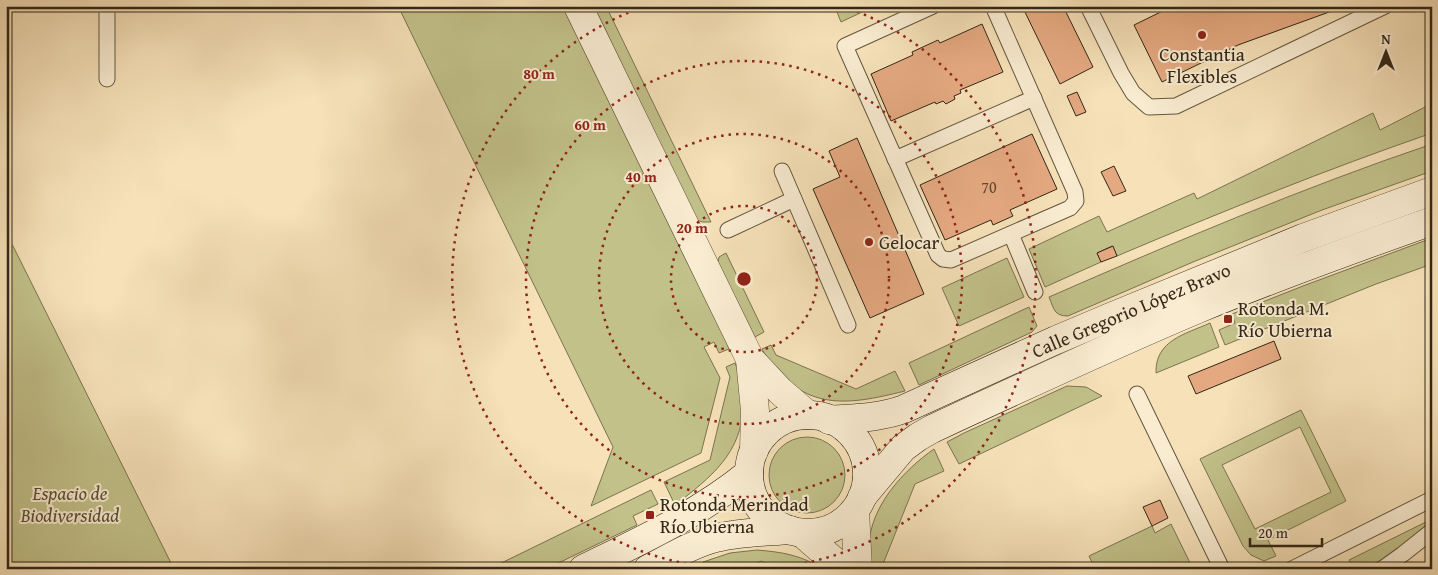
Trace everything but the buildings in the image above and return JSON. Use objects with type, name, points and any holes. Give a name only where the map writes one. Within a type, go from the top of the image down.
[{"type":"main road","points":[[578,6],[750,359],[780,391],[819,418]]},
{"type":"main road","name":"Calle Gregorio López Bravo","points":[[819,418],[869,417],[892,414],[1099,322],[1303,238],[1432,191]]},
{"type":"main road","name":"Calle Gregorio López Bravo","points":[[858,504],[903,448],[932,429],[1049,374],[1199,309],[1292,272],[1432,221]]},
{"type":"main road","points":[[750,359],[755,411],[750,486],[754,497],[759,507],[767,516],[777,524],[796,531],[843,569]]},
{"type":"main road","points":[[583,569],[674,523],[728,490],[752,462],[759,440],[784,420],[796,417],[819,418],[840,425],[850,433],[862,450],[866,461],[866,486],[858,504],[841,523],[818,532],[796,531],[738,534],[716,538],[701,543],[648,569]]},
{"type":"main road","points":[[858,504],[858,569]]},
{"type":"lane","points":[[107,6],[107,79]]},
{"type":"lane","points":[[933,6],[845,46],[938,255],[944,259],[951,260],[1070,208],[1076,201],[1075,192],[993,6]]},
{"type":"lane","points":[[1088,6],[1133,93],[1149,107],[1176,106],[1385,6]]},
{"type":"lane","points":[[895,159],[1034,98]]},
{"type":"lane","points":[[782,171],[848,325]]},
{"type":"lane","points":[[728,230],[794,200]]},
{"type":"lane","points":[[1011,234],[1035,292]]},
{"type":"lane","points":[[1137,394],[1222,569]]},
{"type":"lane","points":[[1292,569],[1432,499]]},
{"type":"lane","points":[[1382,569],[1432,531]]},
{"type":"green space","points":[[398,6],[562,6],[729,349],[719,353],[714,342],[704,347],[720,378],[701,453],[591,506],[613,447]]},
{"type":"green space","points":[[594,6],[606,6],[711,222],[697,220]]},
{"type":"green space","points":[[850,6],[875,6],[841,22],[837,12]]},
{"type":"green space","points":[[1429,105],[1432,112],[1432,133],[1273,192],[1117,256],[1112,246],[1097,253],[1101,262],[1045,287],[1029,249],[1099,216],[1107,232],[1194,193],[1197,199],[1373,113],[1380,130]]},
{"type":"green space","points":[[1432,144],[1432,171],[1322,210],[1193,262],[1068,316],[1057,313],[1052,305],[1049,297],[1144,256],[1287,197]]},
{"type":"green space","name":"Espacio de Biodiversidad","points":[[6,232],[174,569],[6,569]]},
{"type":"green space","points":[[1432,238],[1432,264],[1376,284],[1225,345],[1219,330],[1235,323],[1232,314]]},
{"type":"green space","points":[[726,253],[764,332],[755,337],[718,262],[719,257]]},
{"type":"green space","points":[[1007,258],[1024,297],[959,326],[942,288]]},
{"type":"green space","points":[[1029,307],[1037,326],[1032,332],[919,385],[909,363]]},
{"type":"green space","points":[[1210,323],[1219,347],[1156,373],[1157,362],[1166,346],[1182,335]]},
{"type":"green space","points":[[771,345],[776,355],[856,389],[895,371],[905,391],[853,401],[827,400],[814,396],[796,388],[773,365],[762,349]]},
{"type":"green space","points":[[735,363],[743,390],[742,421],[737,437],[731,450],[712,474],[675,505],[664,482],[710,460],[730,377],[726,367]]},
{"type":"green space","points":[[1067,386],[1086,387],[1102,396],[959,464],[947,442]]},
{"type":"green space","points":[[1301,410],[1346,501],[1268,540],[1276,556],[1264,561],[1251,555],[1243,546],[1200,459]],"holes":[[[1300,427],[1331,492],[1255,529],[1222,465]]]},
{"type":"green space","points":[[815,437],[828,443],[839,454],[845,467],[843,490],[828,507],[815,513],[799,513],[786,507],[771,490],[769,467],[775,454],[792,439]]},
{"type":"green space","points":[[934,449],[944,471],[915,484],[881,569],[873,569],[869,549],[871,531],[882,503],[911,467]]},
{"type":"green space","points":[[651,490],[658,504],[633,516],[637,525],[546,569],[489,569]]},
{"type":"green space","points":[[1428,521],[1430,525],[1386,559],[1370,569],[1354,569],[1349,560]]},
{"type":"green space","points":[[1171,524],[1193,569],[1095,569],[1089,556],[1152,526],[1155,533]]},
{"type":"green space","points":[[757,550],[791,555],[807,560],[823,569],[777,569],[761,561],[745,569],[706,569],[703,562],[730,553]]},
{"type":"place","name":"Constantia Flexibles","points":[[1202,35]]},
{"type":"place","name":"Gelocar","points":[[869,242]]},
{"type":"place","name":"Rotonda M. Río Ubierna","points":[[1228,319]]},
{"type":"place","name":"Rotonda Merindad Río Ubierna","points":[[650,515]]}]
